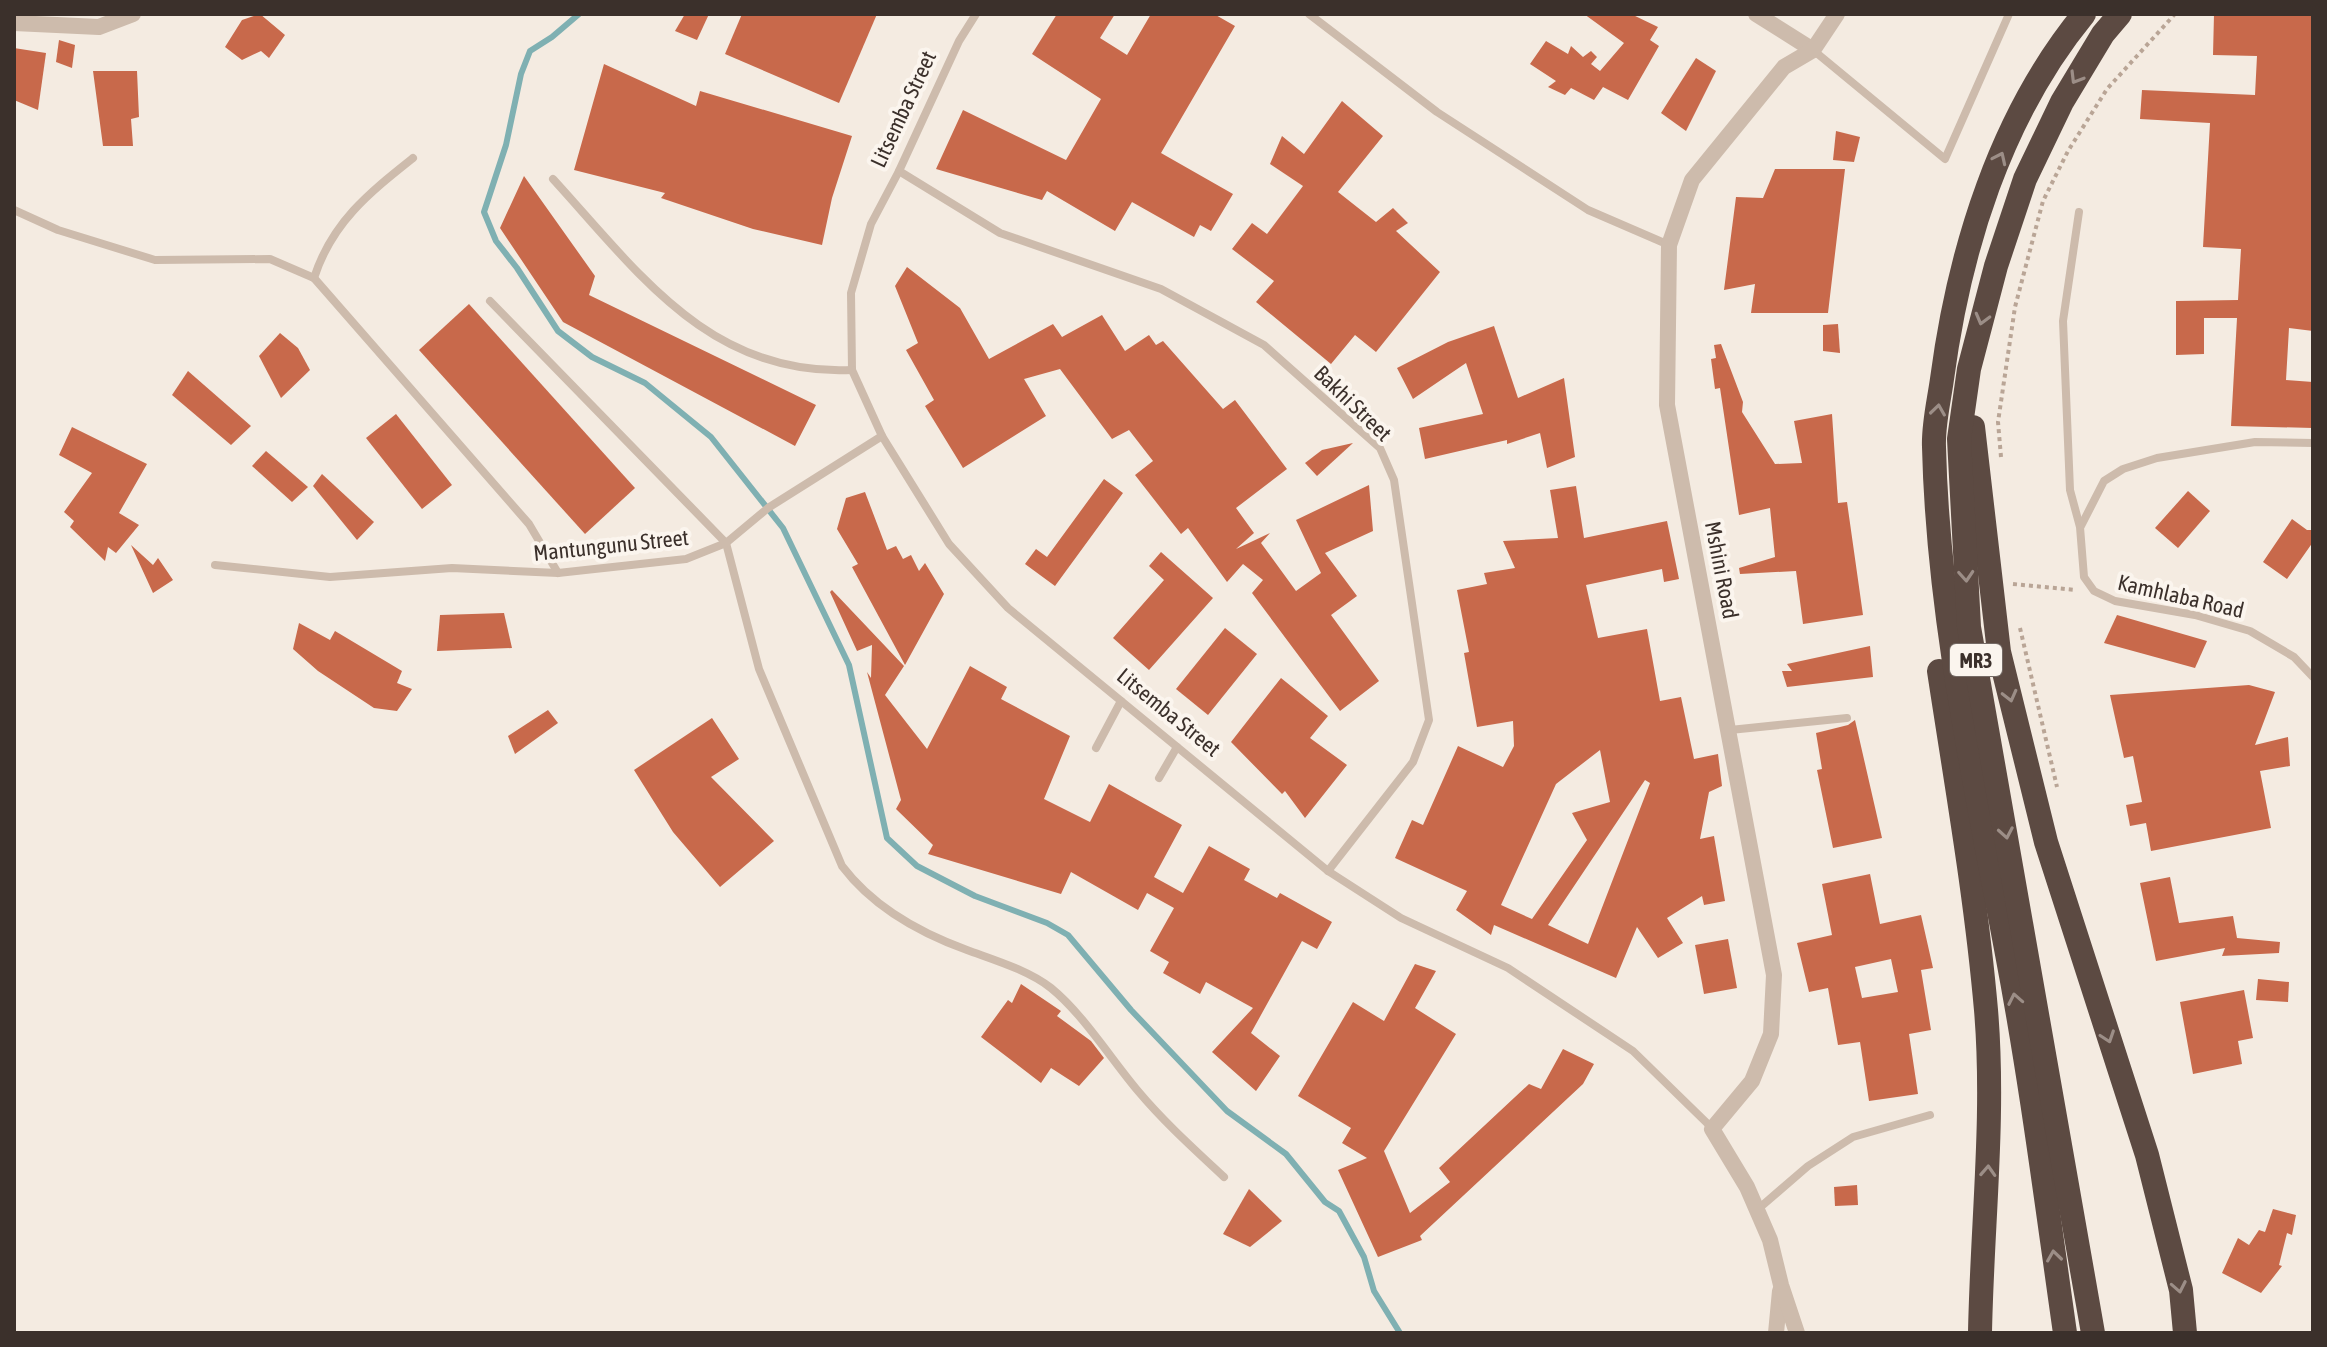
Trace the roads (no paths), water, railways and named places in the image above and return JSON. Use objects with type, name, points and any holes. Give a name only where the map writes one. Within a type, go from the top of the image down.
[{"type":"highway","name":"MR3","points":[[2065,1333],[2024,1042],[1952,657],[1939,542],[1933,443],[1963,261],[1995,168],[2032,92],[2084,14]]},
{"type":"highway","name":"MR3","points":[[2093,1333],[1969,627],[1959,439],[1969,369],[1996,266],[2025,179],[2062,102],[2103,34],[2120,14]]},
{"type":"highway","points":[[1969,369],[1984,536],[1999,652],[2046,842],[2147,1155],[2181,1290],[2185,1333]]},
{"type":"highway","points":[[1933,443],[1924,528],[1932,617],[1986,1011],[1989,1146],[1980,1333]]},
{"type":"street","points":[[14,23],[99,27],[133,14]]},
{"type":"street","points":[[1756,14],[1813,50],[1837,14]]},
{"type":"street","name":"Mshini Road","points":[[1712,1129],[1752,1081],[1771,1034],[1774,975],[1667,405],[1669,245],[1692,180],[1784,67],[1813,50]]},
{"type":"street","name":"Litsemba Street","points":[[1712,1129],[1747,1187],[1770,1240],[1797,1333]]},
{"type":"street","name":"Litsemba Street","points":[[1776,1333],[1781,1285]]},
{"type":"lane","name":"Litsemba Street","points":[[976,14],[959,41],[871,224],[851,293],[852,370],[882,436],[949,544],[1008,608],[1328,871],[1401,918],[1508,968],[1633,1051],[1712,1129]]},
{"type":"lane","points":[[1309,14],[1437,112],[1588,210],[1669,245]]},
{"type":"lane","points":[[1813,50],[1945,159],[2009,14]]},
{"type":"lane","points":[[314,278],[323,251],[342,223],[370,193],[413,158]]},
{"type":"lane","name":"Bakhi Street","points":[[899,171],[1000,233],[1161,289],[1264,345],[1380,448],[1394,480],[1429,720],[1413,762],[1328,871]]},
{"type":"lane","points":[[553,179],[659,296],[744,352],[781,366],[827,372],[852,370]]},
{"type":"lane","points":[[14,210],[58,230],[155,260],[270,259],[314,278],[529,524],[558,573]]},
{"type":"lane","name":"Kamhlaba Road","points":[[2079,212],[2063,321],[2070,490],[2080,527],[2084,577],[2094,591],[2115,601],[2195,615],[2250,631],[2294,657],[2313,677]]},
{"type":"lane","points":[[490,301],[726,543],[759,669],[842,866],[859,888],[897,916],[926,932],[1000,962],[1050,988],[1164,1120],[1224,1177]]},
{"type":"lane","name":"Mantungunu Street","points":[[215,565],[330,577],[452,568],[558,573],[686,559],[726,543],[768,508],[882,436]]},
{"type":"lane","points":[[2080,527],[2104,481],[2123,469],[2157,458],[2255,442],[2313,443]]},
{"type":"lane","points":[[1096,748],[1121,701]]},
{"type":"lane","points":[[1730,730],[1847,718]]},
{"type":"lane","points":[[1159,778],[1177,747]]},
{"type":"lane","points":[[1757,1210],[1808,1166],[1853,1137],[1930,1115]]},
{"type":"waterway","points":[[579,14],[530,51],[521,74],[506,145],[484,212],[496,241],[558,331],[592,357],[645,383],[711,437],[783,528],[849,665],[887,838],[917,866],[975,896],[1047,923],[1068,935],[1131,1010],[1227,1111],[1286,1154],[1325,1202],[1339,1211],[1364,1257],[1374,1291],[1400,1333]]}]
